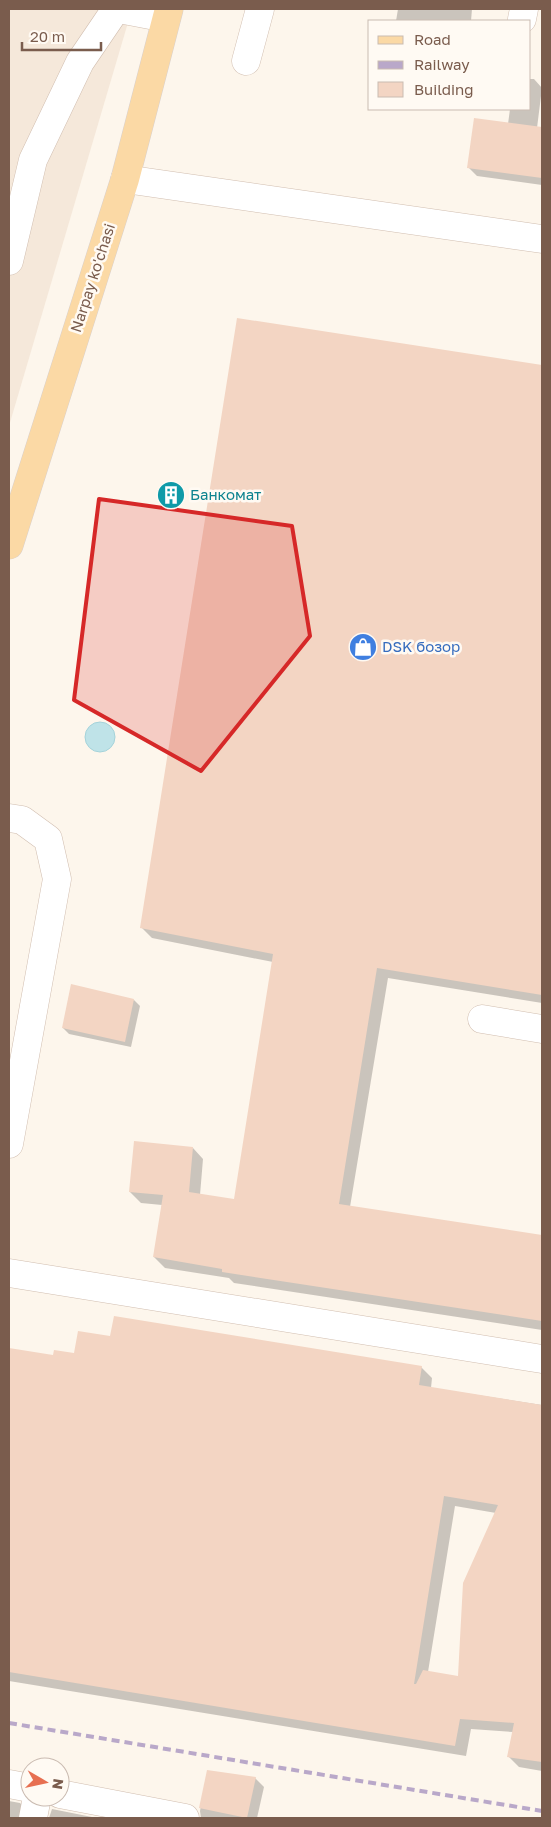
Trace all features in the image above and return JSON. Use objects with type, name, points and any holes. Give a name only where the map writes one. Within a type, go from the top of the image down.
[{"type":"main road","name":"Narpay ko'chasi","points":[[9,545],[125,179],[168,13]]},
{"type":"street","points":[[9,261],[33,160],[80,62],[118,9],[168,13]]},
{"type":"street","points":[[246,61],[260,9]]},
{"type":"street","points":[[125,179],[542,239]]},
{"type":"street","points":[[9,818],[22,820],[48,839],[57,879],[9,1144]]},
{"type":"street","points":[[482,1019],[542,1029]]},
{"type":"street","points":[[9,1273],[542,1359]]},
{"type":"street","points":[[70,1796],[185,1818]]},
{"type":"highlighted area","points":[[99,499],[292,526],[310,636],[201,771],[74,700]]},
{"type":"shaded area","points":[[9,9],[132,9],[9,426]]},
{"type":"water","points":[[100,722],[111,726],[115,737],[111,748],[100,752],[89,748],[85,737],[89,726]]},
{"type":"building","points":[[474,118],[542,127],[542,178],[467,168]]},
{"type":"building","name":"DSK бозор","points":[[237,318],[542,365],[542,995],[377,968],[339,1204],[542,1235],[542,1321],[222,1272],[222,1269],[153,1257],[163,1195],[129,1192],[134,1141],[193,1147],[189,1192],[234,1199],[273,954],[140,928]]},
{"type":"building","points":[[71,984],[134,999],[125,1042],[62,1028]]},
{"type":"building","points":[[114,1316],[422,1366],[419,1385],[542,1405],[542,1762],[507,1757],[514,1723],[460,1719],[455,1746],[9,1672],[9,1348],[53,1355],[54,1350],[74,1353],[78,1331],[110,1336]],"holes":[[[444,1496],[498,1505],[463,1583],[458,1676],[423,1670],[416,1684],[414,1684]]]},
{"type":"building","points":[[207,1770],[256,1777],[247,1818],[199,1808]]},
{"type":"railway","points":[[9,1723],[542,1811]]},
{"type":"place","name":"Банкомат","points":[[171,495]]},
{"type":"place","name":"DSK бозор","points":[[363,647]]}]
